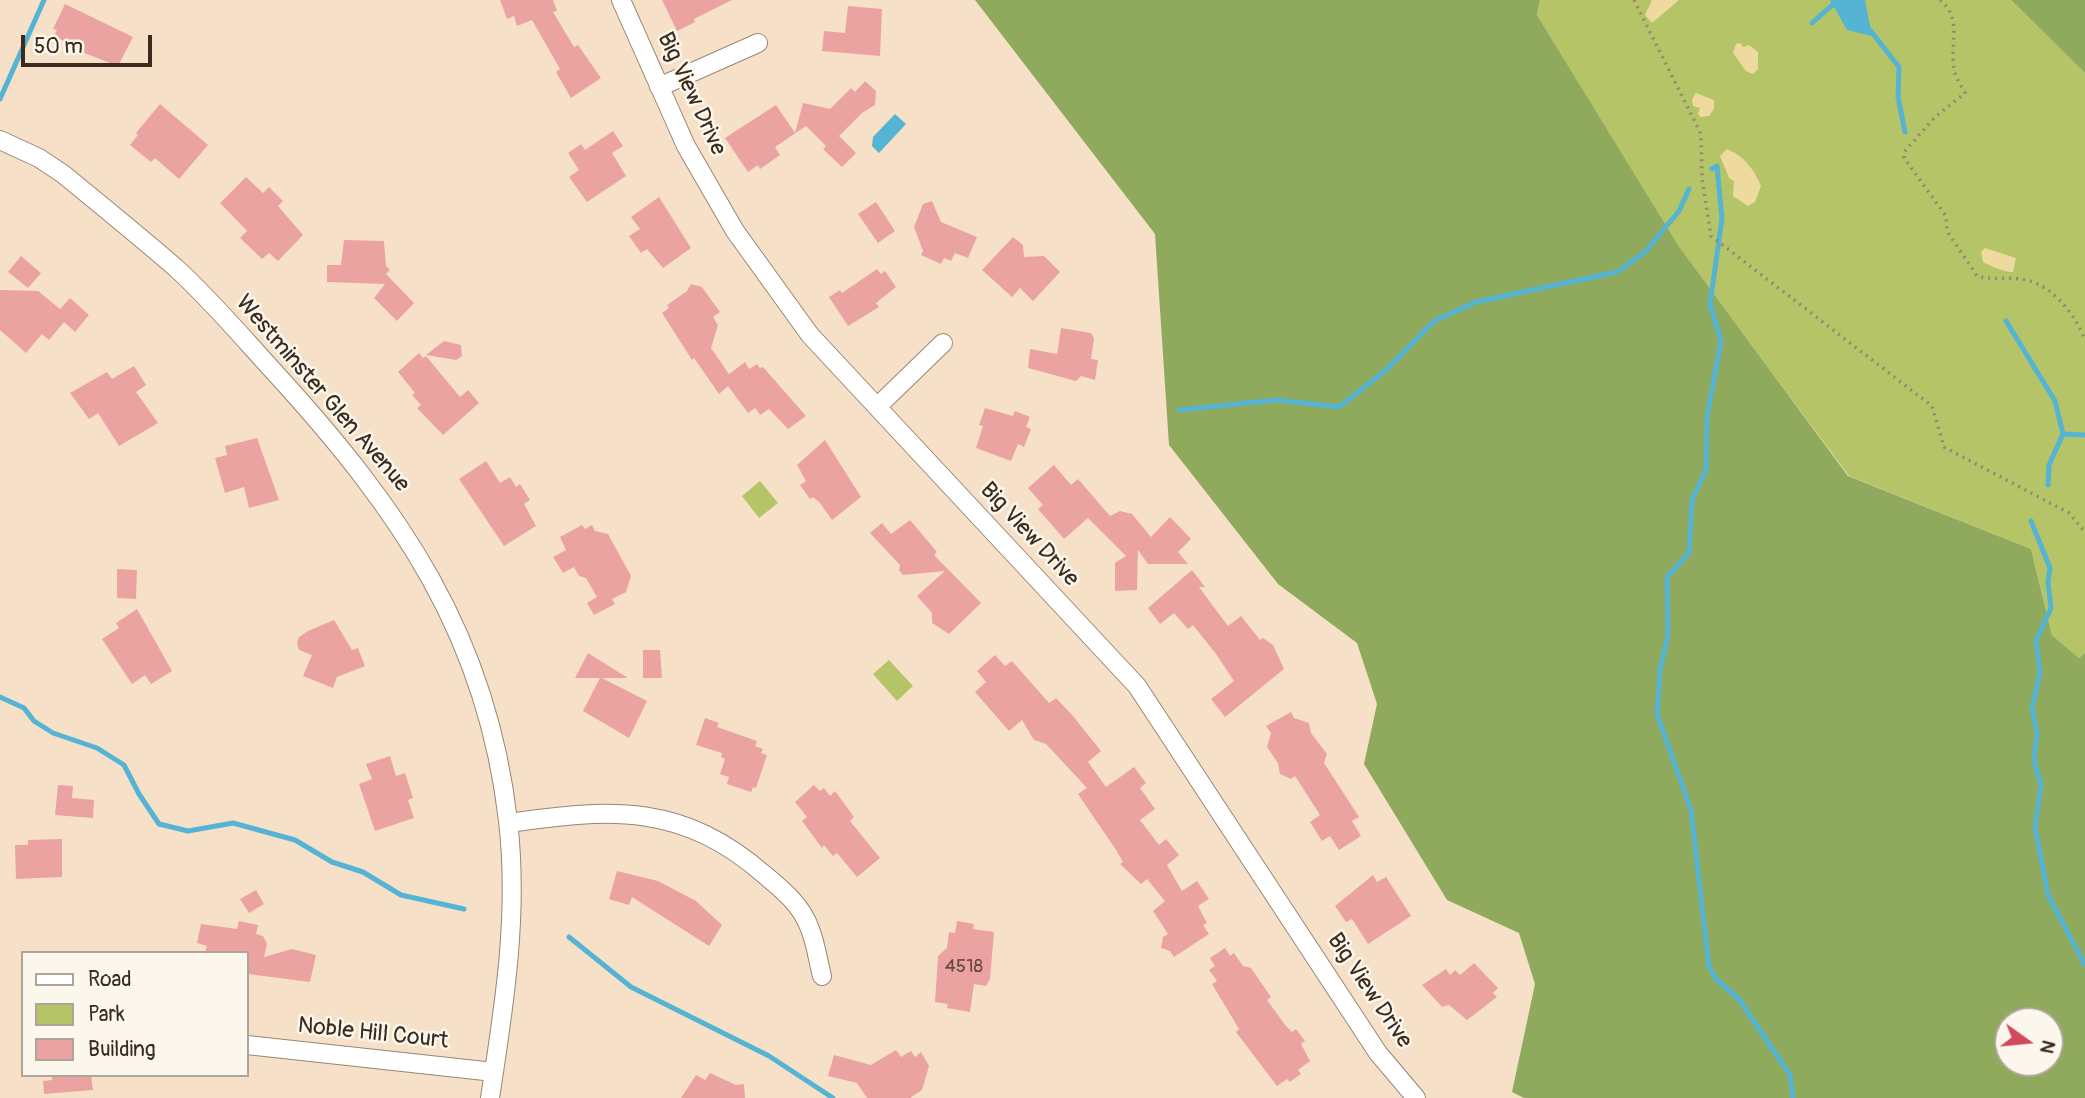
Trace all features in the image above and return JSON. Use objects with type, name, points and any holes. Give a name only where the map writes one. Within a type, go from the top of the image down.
[{"type":"street","name":"Big View Drive","points":[[621,0],[686,146],[735,231],[810,335],[1137,686],[1378,1053],[1416,1098]]},
{"type":"street","points":[[659,88],[758,43]]},
{"type":"street","name":"Westminster Glen Avenue","points":[[0,140],[39,158],[63,174],[208,299],[332,436],[394,516],[434,581],[478,684],[501,771],[509,823],[510,934],[490,1098]]},
{"type":"street","points":[[877,407],[943,343]]},
{"type":"street","points":[[509,823],[610,813],[681,824],[714,836],[744,856],[792,898],[810,928],[822,976]]},
{"type":"street","name":"Noble Hill Court","points":[[248,1045],[494,1072]]},
{"type":"path","points":[[1634,0],[1701,134],[1702,179],[1711,236],[1932,406],[1944,447],[2069,513],[2085,532]]},
{"type":"path","points":[[1940,0],[1948,7],[1955,28],[1955,72],[1965,93],[1935,117],[1904,152],[1904,159],[1945,216],[1947,231],[1977,276],[2026,280],[2045,286],[2063,305],[2085,341]]},
{"type":"green space","points":[[975,0],[1540,0],[1537,15],[1679,247],[1848,476],[2031,549],[2052,635],[2079,658],[2085,653],[2085,1098],[1524,1098],[1512,1092],[1535,984],[1519,933],[1447,900],[1364,764],[1377,704],[1357,643],[1278,584],[1169,445],[1155,234]]},
{"type":"green space","points":[[1540,0],[2011,0],[2085,73],[2085,653],[2079,658],[2052,635],[2031,549],[1849,476],[1678,247],[1537,15]]},
{"type":"green space","points":[[2011,0],[2085,0],[2085,73]]},
{"type":"green space","points":[[760,481],[778,503],[759,518],[742,496]]},
{"type":"green space","points":[[889,660],[913,686],[897,701],[873,674]]},
{"type":"sand","points":[[1652,0],[1679,0],[1652,23],[1645,15]]},
{"type":"sand","points":[[1740,43],[1743,47],[1749,45],[1758,52],[1758,69],[1753,74],[1746,71],[1733,53],[1736,44]]},
{"type":"sand","points":[[1696,93],[1714,100],[1714,109],[1709,116],[1701,117],[1698,114],[1700,108],[1693,106],[1692,99]]},
{"type":"sand","points":[[1727,149],[1748,164],[1761,186],[1755,202],[1748,206],[1733,196],[1734,181],[1729,178],[1720,156]]},
{"type":"sand","points":[[1985,248],[2016,258],[2013,272],[1983,262],[1981,252]]},
{"type":"water","points":[[1830,0],[1865,0],[1872,36],[1847,30]]},
{"type":"water","points":[[895,114],[906,124],[879,153],[872,146],[873,137]]},
{"type":"building","points":[[500,0],[553,0],[557,11],[553,12],[574,47],[578,45],[601,78],[571,98],[556,72],[560,69],[532,20],[517,26],[514,16],[507,19]]},
{"type":"building","points":[[662,0],[732,0],[694,19],[695,22],[677,31]]},
{"type":"building","points":[[65,4],[133,37],[118,66],[74,49],[75,47],[54,36],[57,30],[53,29]]},
{"type":"building","points":[[848,6],[882,9],[880,56],[822,51],[824,31],[845,33]]},
{"type":"building","points":[[865,81],[876,91],[875,105],[862,113],[839,136],[856,153],[842,167],[823,149],[826,146],[806,126],[775,147],[780,155],[760,169],[758,165],[748,172],[725,138],[776,105],[795,133],[803,103],[830,109],[851,88],[855,92]]},
{"type":"building","points":[[160,104],[208,145],[179,179],[155,158],[151,162],[130,145],[138,135],[136,133]]},
{"type":"building","points":[[613,131],[623,146],[612,153],[626,176],[587,202],[569,177],[579,170],[568,153],[581,144],[585,150]]},
{"type":"building","points":[[246,177],[263,193],[269,187],[283,201],[278,206],[303,235],[278,261],[269,253],[262,259],[240,238],[247,231],[220,203]]},
{"type":"building","points":[[659,197],[691,248],[663,268],[647,249],[641,253],[629,236],[640,229],[631,217]]},
{"type":"building","points":[[932,201],[941,222],[977,237],[968,258],[955,253],[951,261],[944,258],[941,264],[921,255],[923,251],[914,227],[923,204]]},
{"type":"building","points":[[876,202],[895,231],[878,243],[858,214]]},
{"type":"building","points":[[1013,237],[1023,245],[1024,257],[1044,256],[1060,272],[1033,301],[1020,288],[1012,297],[982,270]]},
{"type":"building","points":[[344,240],[384,241],[386,266],[390,270],[386,274],[414,303],[397,321],[374,298],[385,284],[327,282],[327,265],[341,265]]},
{"type":"building","points":[[21,256],[41,273],[28,288],[8,272]]},
{"type":"building","points":[[877,269],[881,274],[885,271],[896,287],[876,303],[879,307],[848,326],[829,297],[840,290],[842,293]]},
{"type":"building","points":[[691,284],[702,287],[720,312],[713,317],[718,325],[711,348],[729,374],[745,362],[749,369],[757,364],[760,368],[763,367],[806,416],[788,429],[769,409],[760,415],[755,408],[748,413],[728,386],[719,394],[694,358],[692,360],[662,313],[669,308],[667,305],[687,291]]},
{"type":"building","points":[[0,290],[38,291],[60,309],[70,298],[89,315],[75,332],[64,322],[49,340],[42,334],[26,353],[0,330]]},
{"type":"building","points":[[1061,328],[1091,333],[1094,338],[1091,359],[1098,360],[1095,380],[1081,376],[1076,381],[1028,368],[1030,349],[1057,354]]},
{"type":"building","points":[[444,341],[461,345],[462,356],[456,360],[426,355]]},
{"type":"building","points":[[419,353],[423,358],[426,356],[460,397],[468,390],[479,403],[443,435],[417,408],[421,405],[412,395],[415,393],[398,372]]},
{"type":"building","points":[[134,366],[146,385],[136,392],[158,423],[119,446],[98,413],[89,419],[70,393],[107,372],[112,379]]},
{"type":"building","points":[[985,408],[1013,416],[1015,411],[1030,417],[1026,427],[1031,429],[1024,447],[1018,444],[1011,461],[976,448],[983,426],[979,425]]},
{"type":"building","points":[[257,438],[279,500],[249,508],[244,487],[225,493],[215,458],[227,455],[225,446]]},
{"type":"building","points":[[825,440],[861,497],[832,520],[820,503],[813,497],[810,499],[800,485],[806,481],[797,465]]},
{"type":"building","points":[[486,461],[500,483],[510,477],[516,487],[520,484],[530,500],[524,504],[536,526],[504,546],[459,479]]},
{"type":"building","points":[[1054,465],[1071,485],[1078,479],[1110,516],[1120,511],[1132,514],[1151,537],[1170,517],[1191,539],[1178,552],[1188,564],[1148,564],[1138,550],[1137,590],[1115,591],[1115,563],[1126,556],[1088,518],[1064,539],[1038,509],[1043,505],[1028,488]]},
{"type":"building","points":[[910,520],[937,552],[934,555],[981,603],[949,634],[932,623],[932,613],[917,596],[945,571],[903,575],[899,570],[900,565],[870,533],[882,523],[891,534]]},
{"type":"building","points":[[582,525],[585,529],[592,525],[595,531],[608,534],[631,576],[626,592],[612,599],[615,604],[594,615],[587,603],[597,597],[586,578],[579,576],[574,567],[563,573],[553,557],[566,550],[560,537]]},
{"type":"building","points":[[117,569],[137,570],[136,599],[117,598]]},
{"type":"building","points":[[1192,570],[1205,587],[1199,587],[1228,626],[1241,616],[1260,640],[1263,638],[1273,645],[1284,669],[1225,717],[1211,699],[1234,681],[1216,654],[1193,625],[1188,629],[1174,613],[1160,624],[1148,608]]},
{"type":"building","points":[[137,609],[172,671],[151,684],[145,675],[132,684],[102,639],[119,628],[116,623]]},
{"type":"building","points":[[334,620],[352,650],[358,648],[365,666],[337,677],[333,688],[303,676],[312,655],[299,650],[297,643],[299,637],[308,631]]},
{"type":"building","points":[[643,650],[660,650],[662,678],[643,678]]},
{"type":"building","points":[[588,653],[628,678],[602,678],[647,701],[629,738],[583,711],[600,678],[575,678]]},
{"type":"building","points":[[995,655],[1005,666],[1012,661],[1049,703],[1056,698],[1073,716],[1101,751],[1088,762],[1106,787],[1134,767],[1146,783],[1140,788],[1155,809],[1140,820],[1159,845],[1166,839],[1179,855],[1167,865],[1182,891],[1197,881],[1209,899],[1198,906],[1207,923],[1203,925],[1209,934],[1174,957],[1170,951],[1161,948],[1163,937],[1168,934],[1153,911],[1165,901],[1147,879],[1141,884],[1120,864],[1123,862],[1116,850],[1078,794],[1087,788],[1046,744],[1034,740],[1022,720],[1009,731],[975,692],[986,682],[977,671]]},
{"type":"building","points":[[1291,712],[1294,718],[1309,723],[1311,733],[1327,754],[1324,763],[1359,817],[1352,821],[1361,836],[1339,850],[1330,836],[1322,841],[1310,822],[1320,815],[1295,776],[1291,779],[1280,774],[1278,763],[1267,747],[1271,733],[1266,726]]},
{"type":"building","points":[[705,718],[719,723],[717,727],[757,741],[755,746],[763,749],[761,753],[767,755],[756,788],[753,787],[751,792],[727,784],[729,777],[720,774],[725,759],[721,757],[722,753],[696,745]]},
{"type":"building","points":[[390,756],[396,776],[405,773],[413,798],[408,800],[414,818],[375,831],[359,784],[372,779],[366,764]]},
{"type":"building","points":[[58,785],[73,786],[72,798],[94,800],[93,818],[55,815]]},
{"type":"building","points":[[814,785],[820,791],[824,788],[830,796],[835,791],[854,817],[850,821],[880,858],[857,877],[837,853],[833,856],[824,845],[822,848],[802,821],[807,817],[795,802]]},
{"type":"building","points":[[62,839],[62,877],[16,879],[15,845],[28,845],[28,840]]},
{"type":"building","points":[[617,871],[658,881],[696,901],[722,925],[709,946],[632,897],[629,905],[609,899]]},
{"type":"building","points":[[1373,875],[1377,882],[1386,877],[1411,916],[1368,944],[1352,919],[1346,922],[1335,906]]},
{"type":"building","points":[[256,890],[264,904],[249,913],[240,899]]},
{"type":"building","points":[[239,921],[258,925],[256,934],[263,936],[267,944],[264,957],[292,949],[316,955],[310,982],[248,974],[248,951],[206,951],[207,946],[197,943],[201,924],[237,929]]},
{"type":"building","points":[[957,921],[974,924],[973,929],[994,932],[990,979],[986,986],[974,984],[970,1012],[947,1008],[948,1004],[935,1002],[938,956],[947,948],[949,932],[955,933]]},
{"type":"building","points":[[1225,948],[1230,956],[1234,953],[1243,966],[1251,968],[1271,997],[1267,1000],[1286,1026],[1292,1032],[1296,1029],[1305,1041],[1301,1044],[1310,1061],[1298,1070],[1301,1074],[1290,1082],[1287,1079],[1277,1086],[1236,1032],[1239,1029],[1212,984],[1217,981],[1209,970],[1215,966],[1210,958]]},
{"type":"building","points":[[1474,963],[1498,988],[1493,993],[1497,997],[1467,1020],[1449,1005],[1442,1007],[1422,985],[1446,969],[1450,975],[1455,970],[1460,975]]},
{"type":"building","points":[[896,1050],[901,1057],[911,1051],[915,1057],[921,1052],[929,1066],[922,1090],[910,1098],[867,1098],[857,1083],[828,1076],[834,1055],[871,1065]]},
{"type":"building","points":[[710,1073],[736,1085],[744,1084],[745,1098],[681,1098],[696,1075],[705,1080]]},
{"type":"building","points":[[52,1077],[91,1077],[93,1090],[44,1094],[43,1081],[52,1080]]},
{"type":"waterway","points":[[0,99],[44,0]]},
{"type":"waterway","points":[[1812,23],[1838,0]]},
{"type":"waterway","points":[[1870,30],[1899,67],[1898,97],[1905,132]]},
{"type":"waterway","points":[[1712,169],[1717,166],[1722,219],[1710,304],[1721,341],[1707,417],[1706,470],[1692,500],[1689,553],[1667,577],[1668,635],[1660,669],[1657,714],[1691,810],[1709,967],[1717,980],[1739,999],[1790,1075],[1793,1098]]},
{"type":"waterway","points":[[1179,410],[1277,400],[1339,407],[1386,370],[1434,321],[1476,302],[1617,272],[1645,252],[1679,211],[1689,189]]},
{"type":"waterway","points":[[2006,321],[2055,401],[2063,434],[2049,465],[2048,485]]},
{"type":"waterway","points":[[2063,434],[2085,435]]},
{"type":"waterway","points":[[2031,521],[2050,568],[2048,582],[2051,608],[2036,641],[2040,672],[2032,709],[2037,733],[2034,760],[2041,786],[2035,827],[2048,895],[2085,965]]},
{"type":"waterway","points":[[0,697],[24,708],[34,721],[53,733],[97,748],[124,765],[159,824],[188,831],[233,823],[295,840],[332,862],[363,872],[401,895],[464,909]]},
{"type":"waterway","points":[[569,937],[631,987],[769,1056],[833,1098]]}]
